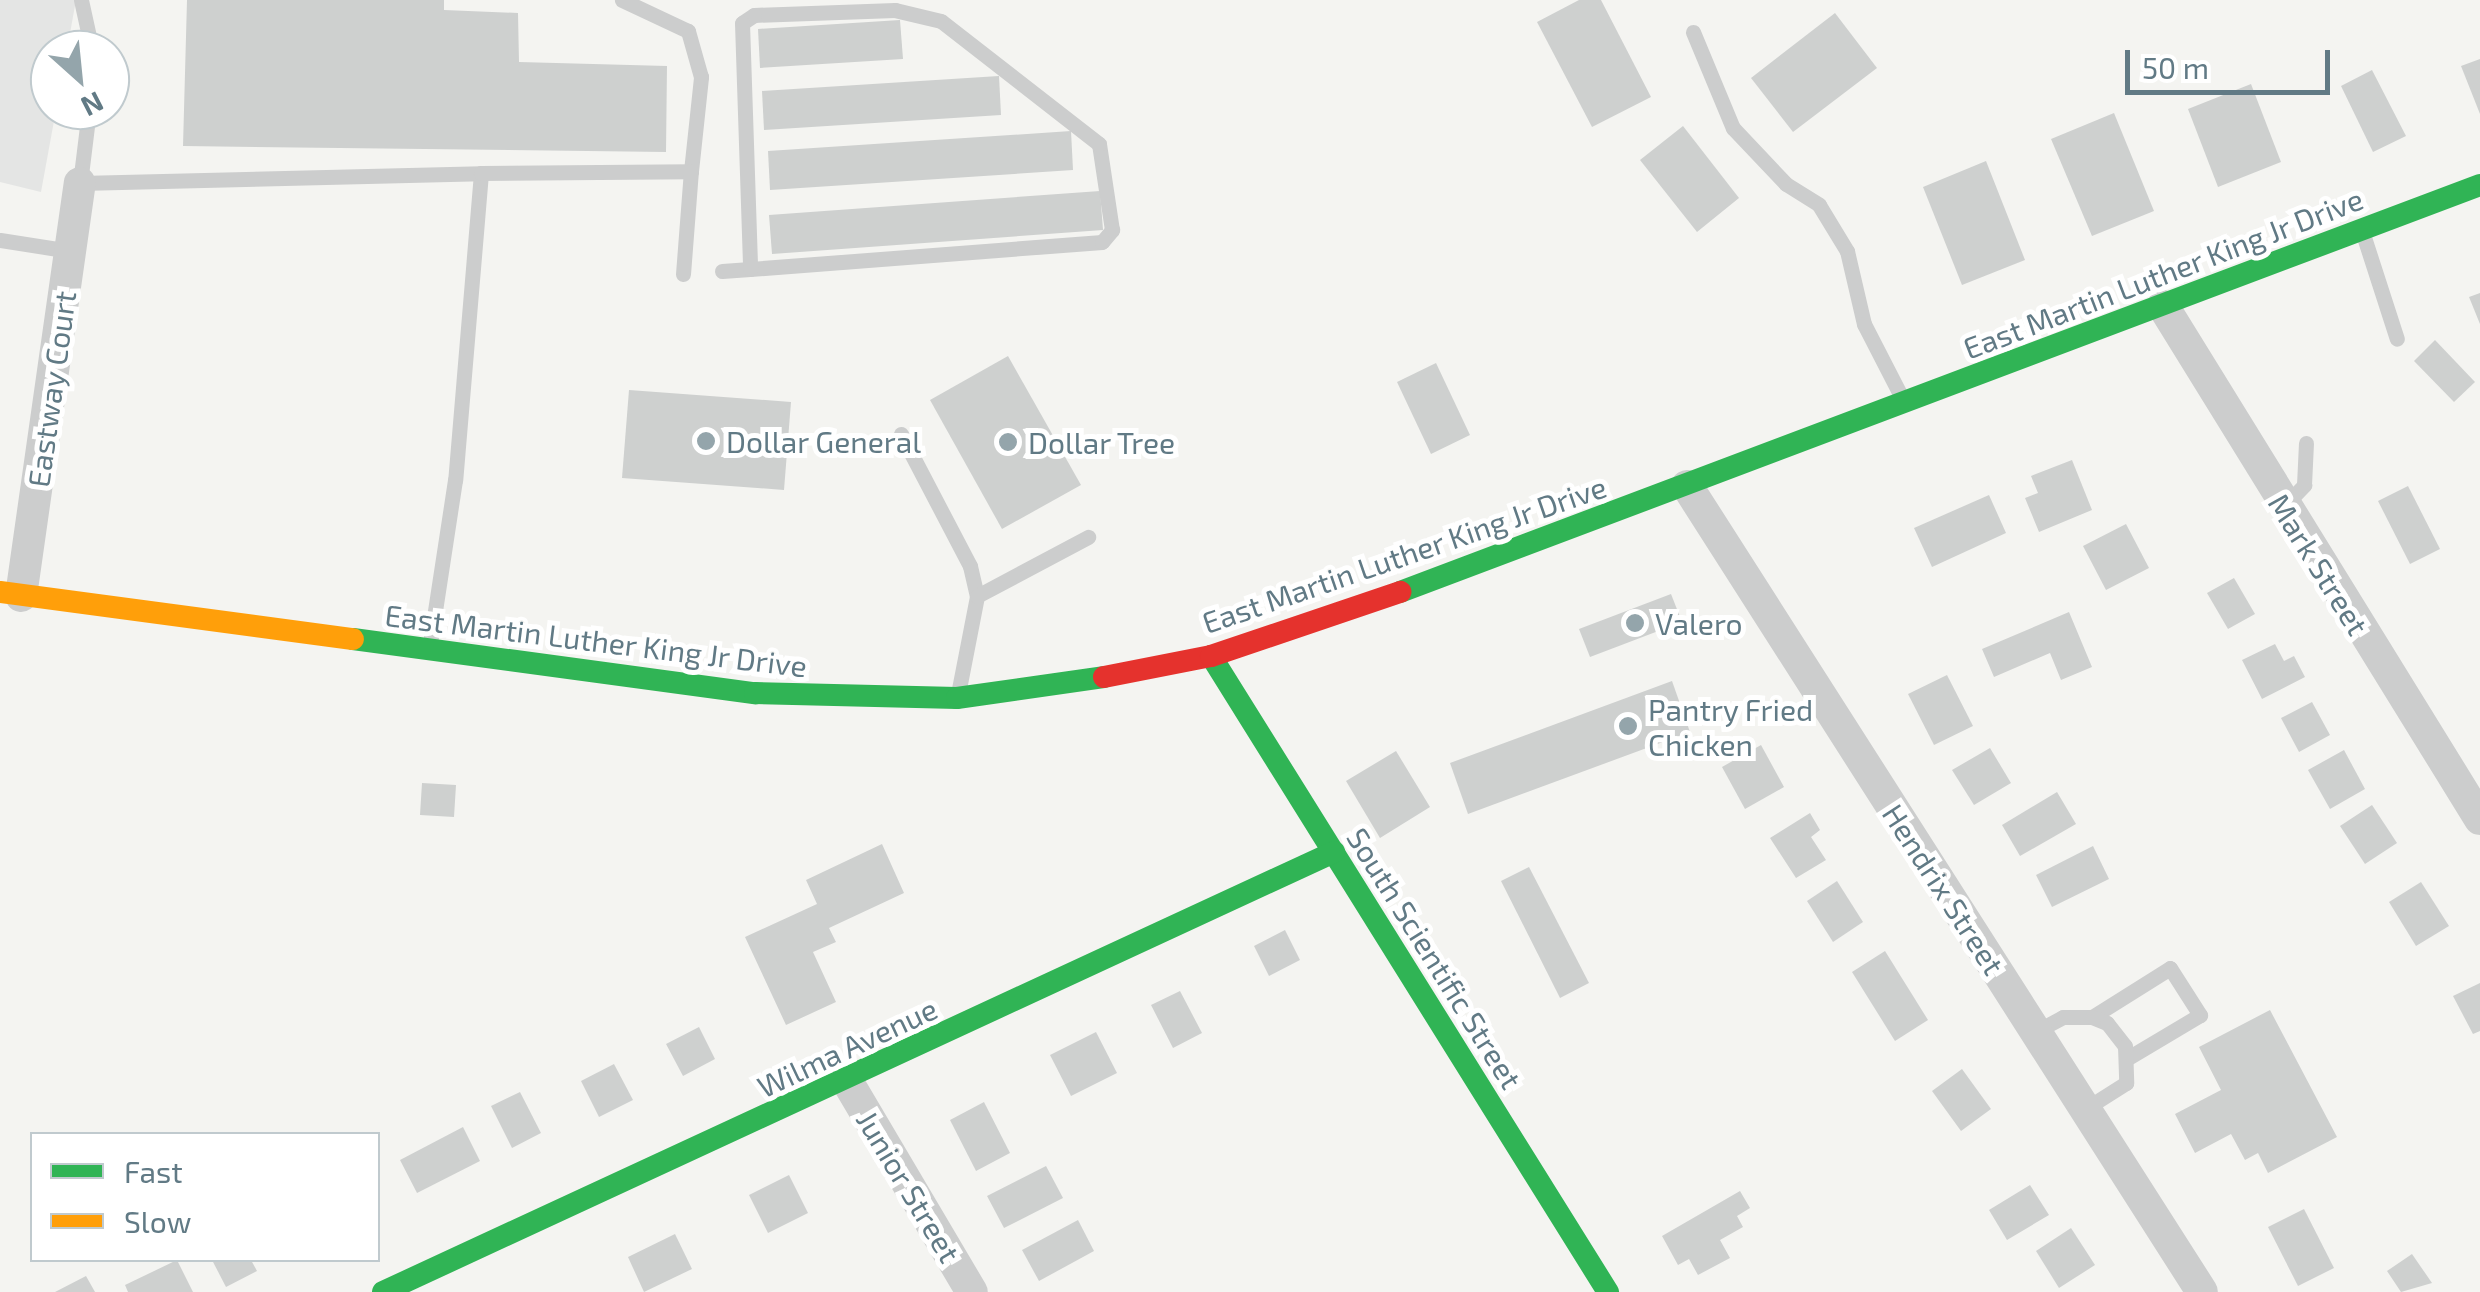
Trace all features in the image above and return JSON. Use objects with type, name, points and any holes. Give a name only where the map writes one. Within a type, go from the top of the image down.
[{"type":"main road","name":"East Martin Luther King Jr Drive","points":[[11,594],[755,693],[957,698],[1211,656],[1687,486],[2480,185]]},
{"type":"main road","name":"South Scientific Street","points":[[1211,656],[1608,1292]]},
{"type":"main road","name":"Wilma Avenue","points":[[383,1292],[1334,852]]},
{"type":"street","name":"Eastway Court","points":[[11,594],[80,183]]},
{"type":"street","name":"Mark Street","points":[[2162,306],[2480,820]]},
{"type":"street","name":"Hendrix Street","points":[[1687,486],[2202,1292]]},
{"type":"street","name":"Junior Street","points":[[846,1081],[972,1292]]},
{"type":"lane","points":[[81,0],[88,30]]},
{"type":"lane","points":[[622,0],[688,31],[700,77],[683,274]]},
{"type":"lane","points":[[722,270],[750,268],[1102,242],[1112,230],[1099,144],[941,21],[895,10],[754,15],[742,23],[750,268]]},
{"type":"lane","points":[[1693,32],[1733,128],[1786,184],[1818,205],[1848,251],[1864,324],[1904,403]]},
{"type":"lane","points":[[87,130],[80,183],[691,171]]},
{"type":"lane","points":[[429,652],[455,480],[481,173]]},
{"type":"lane","points":[[2362,230],[2397,338]]},
{"type":"lane","points":[[0,240],[70,251]]},
{"type":"lane","points":[[901,434],[970,566],[977,596],[957,698]]},
{"type":"lane","points":[[2283,507],[2304,486],[2306,442]]},
{"type":"lane","points":[[977,596],[1088,536]]},
{"type":"lane","points":[[2092,1017],[2170,968],[2200,1014],[2128,1058]]},
{"type":"lane","points":[[2036,1032],[2063,1017],[2092,1017],[2108,1023],[2128,1058],[2126,1084],[2085,1109]]},
{"type":"shaded area","points":[[0,0],[76,0],[71,30],[30,30],[30,130],[52,130],[41,192],[0,182]]},
{"type":"building","points":[[187,0],[444,0],[444,10],[518,13],[519,62],[667,66],[666,152],[183,146]]},
{"type":"building","points":[[1579,0],[1601,0],[1651,97],[1592,127],[1537,22]]},
{"type":"building","points":[[1835,13],[1877,68],[1793,132],[1751,78]]},
{"type":"building","points":[[900,20],[903,59],[760,68],[758,29]]},
{"type":"building","points":[[2480,59],[2480,114],[2461,66]]},
{"type":"building","points":[[2372,70],[2406,136],[2373,152],[2341,86]]},
{"type":"building","points":[[999,76],[1001,115],[764,130],[762,91]]},
{"type":"building","points":[[2251,84],[2281,162],[2218,187],[2188,109]]},
{"type":"building","points":[[2114,113],[2154,211],[2092,236],[2051,139]]},
{"type":"building","points":[[1683,126],[1739,198],[1697,232],[1640,160]]},
{"type":"building","points":[[1071,131],[1073,170],[770,190],[768,151]]},
{"type":"building","points":[[1986,161],[2025,260],[1962,285],[1923,187]]},
{"type":"building","points":[[1100,191],[1103,230],[772,254],[769,215]]},
{"type":"building","points":[[2480,293],[2480,324],[2469,297]]},
{"type":"building","points":[[2435,340],[2475,382],[2454,402],[2414,361]]},
{"type":"building","points":[[1008,356],[1081,485],[1002,529],[930,400]]},
{"type":"building","points":[[1436,363],[1470,435],[1431,454],[1397,382]]},
{"type":"building","points":[[629,390],[791,402],[784,490],[622,478]]},
{"type":"building","points":[[2072,460],[2092,510],[2039,532],[2025,498],[2038,493],[2031,476]]},
{"type":"building","points":[[2408,486],[2440,549],[2410,564],[2378,501]]},
{"type":"building","points":[[1989,495],[2006,533],[1932,567],[1914,528]]},
{"type":"building","points":[[2126,524],[2149,568],[2106,590],[2083,546]]},
{"type":"building","points":[[2234,578],[2255,614],[2228,629],[2207,593]]},
{"type":"building","points":[[1671,594],[1682,622],[1590,657],[1579,629]]},
{"type":"building","points":[[2069,612],[2092,667],[2061,680],[2050,653],[1994,677],[1982,649]]},
{"type":"building","points":[[2275,644],[2284,661],[2294,656],[2305,677],[2262,699],[2242,660]]},
{"type":"building","points":[[1947,675],[1973,726],[1934,745],[1908,694]]},
{"type":"building","points":[[1672,681],[1690,732],[1468,814],[1450,763]]},
{"type":"building","points":[[2312,702],[2330,735],[2299,752],[2281,718]]},
{"type":"building","points":[[1761,745],[1784,787],[1745,809],[1722,767]]},
{"type":"building","points":[[1990,748],[2011,783],[1974,805],[1952,770]]},
{"type":"building","points":[[2344,750],[2365,789],[2330,809],[2308,770]]},
{"type":"building","points":[[1396,751],[1430,807],[1380,838],[1346,781]]},
{"type":"building","points":[[422,783],[456,785],[454,817],[420,815]]},
{"type":"building","points":[[2057,792],[2076,824],[2020,856],[2002,825]]},
{"type":"building","points":[[2372,805],[2397,843],[2365,864],[2340,826]]},
{"type":"building","points":[[1810,813],[1820,830],[1811,837],[1826,860],[1796,878],[1770,838]]},
{"type":"building","points":[[882,844],[904,893],[829,928],[836,942],[813,952],[836,1002],[786,1025],[745,937],[817,904],[806,880]]},
{"type":"building","points":[[2093,846],[2109,879],[2052,907],[2036,875]]},
{"type":"building","points":[[1529,867],[1589,983],[1560,998],[1501,881]]},
{"type":"building","points":[[1837,881],[1863,922],[1833,942],[1807,901]]},
{"type":"building","points":[[2421,882],[2449,926],[2416,946],[2389,902]]},
{"type":"building","points":[[1285,930],[1300,960],[1269,976],[1254,946]]},
{"type":"building","points":[[1885,951],[1928,1020],[1895,1041],[1852,972]]},
{"type":"building","points":[[2480,983],[2480,1031],[2473,1034],[2453,996]]},
{"type":"building","points":[[1180,991],[1202,1033],[1173,1048],[1151,1005]]},
{"type":"building","points":[[2270,1010],[2337,1137],[2268,1173],[2258,1153],[2245,1160],[2231,1134],[2195,1153],[2175,1114],[2221,1090],[2199,1047]]},
{"type":"building","points":[[699,1027],[715,1059],[683,1076],[666,1044]]},
{"type":"building","points":[[1096,1032],[1117,1073],[1071,1096],[1050,1055]]},
{"type":"building","points":[[614,1064],[633,1100],[599,1117],[581,1081]]},
{"type":"building","points":[[1962,1069],[1991,1109],[1961,1131],[1932,1091]]},
{"type":"building","points":[[520,1092],[541,1133],[512,1148],[491,1106]]},
{"type":"building","points":[[984,1102],[1010,1153],[976,1171],[950,1120]]},
{"type":"building","points":[[463,1127],[480,1161],[417,1193],[400,1160]]},
{"type":"building","points":[[1046,1166],[1063,1198],[1004,1228],[987,1196]]},
{"type":"building","points":[[789,1175],[808,1213],[768,1233],[749,1195]]},
{"type":"building","points":[[2030,1185],[2049,1215],[2007,1240],[1989,1210]]},
{"type":"building","points":[[1740,1191],[1750,1208],[1737,1216],[1743,1227],[1720,1240],[1730,1258],[1698,1275],[1689,1259],[1678,1265],[1662,1236]]},
{"type":"building","points":[[2304,1209],[2334,1268],[2298,1286],[2268,1227]]},
{"type":"building","points":[[1078,1220],[1094,1251],[1039,1281],[1022,1250]]},
{"type":"building","points":[[2071,1228],[2095,1265],[2059,1288],[2036,1251]]},
{"type":"building","points":[[675,1234],[692,1269],[644,1292],[628,1257]]},
{"type":"building","points":[[2412,1254],[2432,1283],[2401,1292],[2387,1271]]},
{"type":"building","points":[[178,1262],[193,1292],[128,1292],[125,1285]]},
{"type":"building","points":[[213,1262],[252,1262],[257,1271],[226,1287]]},
{"type":"building","points":[[86,1276],[95,1292],[55,1292]]},
{"type":"traffic: fast","points":[[1400,592],[2480,185]]},
{"type":"traffic: fast","points":[[353,639],[755,693],[957,698],[1104,677]]},
{"type":"traffic: fast","points":[[1211,656],[1608,1292]]},
{"type":"traffic: fast","points":[[383,1292],[1334,852]]},
{"type":"traffic: slow","points":[[0,592],[353,639]]},
{"type":"traffic: jam","points":[[1104,677],[1211,656],[1400,592]]},
{"type":"place","name":"Dollar General","points":[[706,441]]},
{"type":"place","name":"Dollar Tree","points":[[1008,442]]},
{"type":"place","name":"Valero","points":[[1635,623]]},
{"type":"place","name":"Pantry Fried Chicken","points":[[1628,726]]}]
